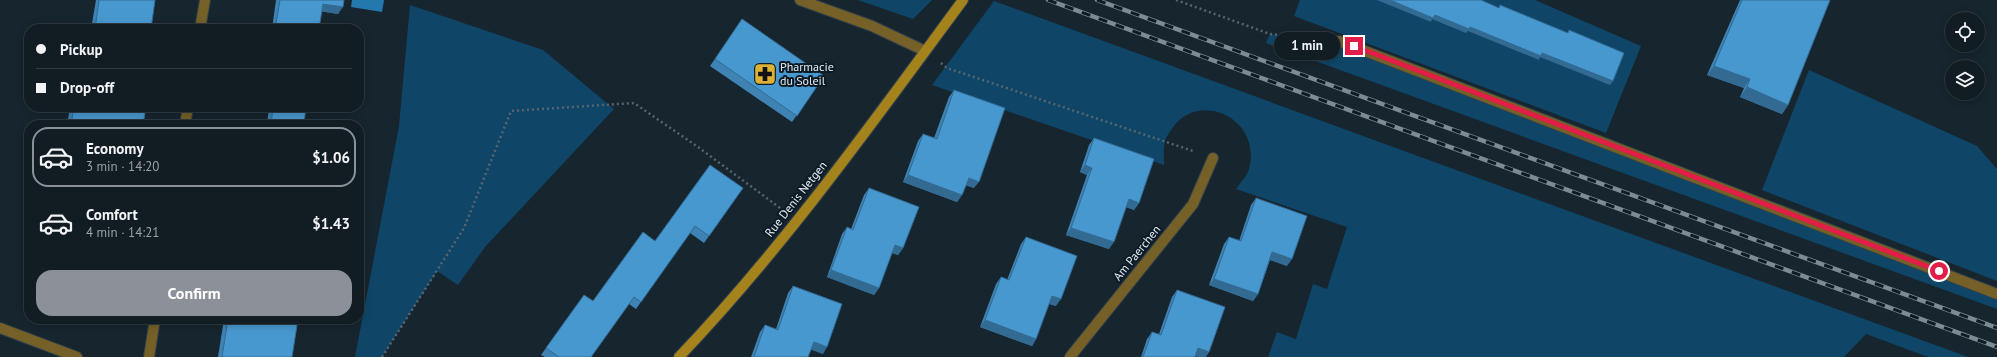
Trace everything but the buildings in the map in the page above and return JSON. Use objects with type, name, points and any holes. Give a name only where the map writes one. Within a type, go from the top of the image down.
[{"type":"main road","name":"Rue Denis Netgen","points":[[679,357],[706,328],[796,221],[963,0]]},
{"type":"street","points":[[201,24],[205,0]]},
{"type":"street","points":[[800,0],[872,26],[925,51]]},
{"type":"street","points":[[1339,41],[1997,294]]},
{"type":"street","name":"Am Paerchen","points":[[1070,357],[1193,204],[1213,158]]},
{"type":"street","points":[[149,357],[154,324]]},
{"type":"street","points":[[0,328],[77,357]]},
{"type":"path","points":[[1176,0],[1270,34],[1339,41]]},
{"type":"path","points":[[947,68],[1213,158]]},
{"type":"path","points":[[382,357],[464,228],[511,111],[634,103],[698,147],[796,221]]},
{"type":"shaded area","points":[[352,0],[384,0],[382,12],[351,7]]},
{"type":"shaded area","points":[[858,0],[932,0],[913,19]]},
{"type":"shaded area","points":[[1300,0],[1535,0],[1641,46],[1606,133],[1294,16]]},
{"type":"shaded area","points":[[994,1],[1968,357],[1928,357],[1866,334],[1844,357],[1268,357],[1277,332],[1296,339],[1313,284],[1327,289],[1347,227],[1236,189],[1246,176],[1249,169],[1251,151],[1247,136],[1238,124],[1225,115],[1211,111],[1197,111],[1183,118],[1171,130],[1165,140],[1164,165],[932,85]]},
{"type":"shaded area","points":[[410,5],[543,50],[614,109],[485,247],[458,285],[437,271],[382,357],[355,357],[361,324],[364,324],[364,310],[399,126]]},
{"type":"shaded area","points":[[1270,34],[1339,41],[1997,294],[1997,309],[1266,43]]},
{"type":"shaded area","points":[[1809,70],[1977,146],[1997,169],[1997,281],[1762,190]]},
{"type":"railway","points":[[1048,0],[1997,347]]},
{"type":"railway","points":[[1097,0],[1997,328]]},
{"type":"place","name":"Pharmacie du Soleil","points":[[765,74]]},
{"type":"route","points":[[1354,46],[1939,271]]}]
